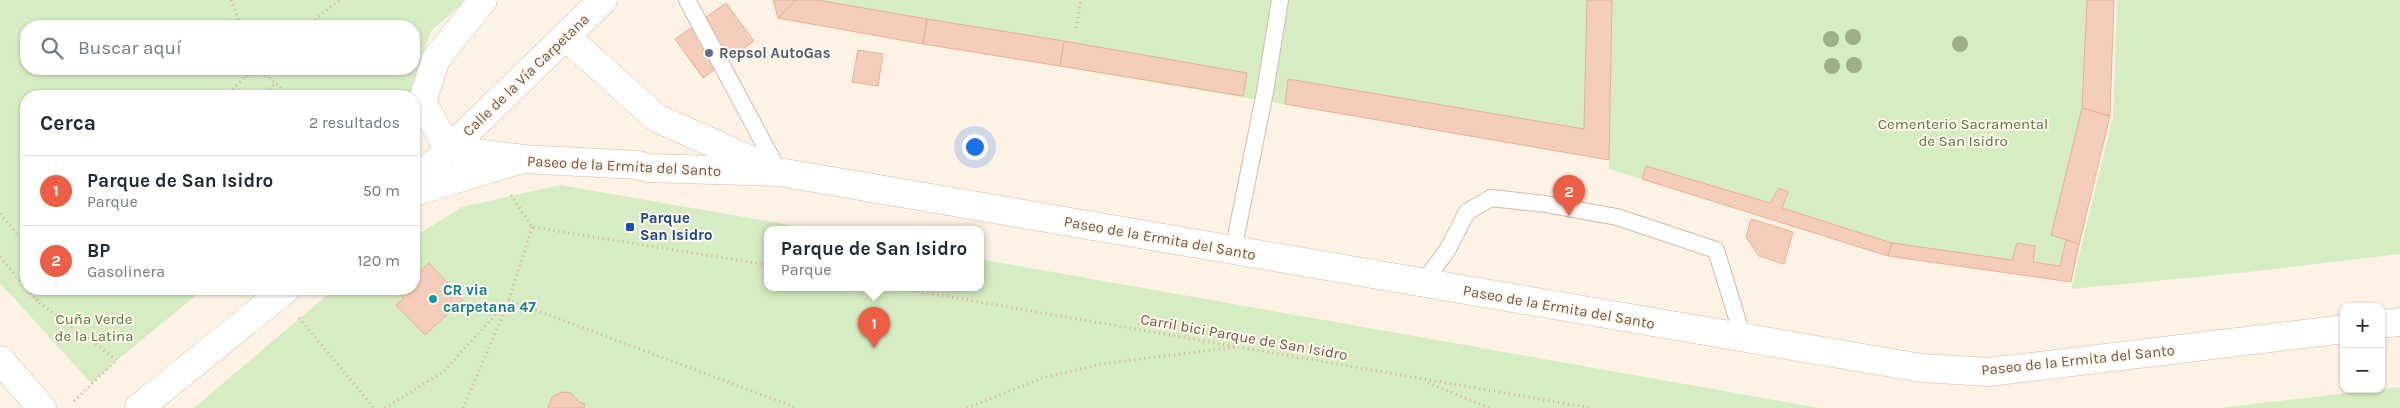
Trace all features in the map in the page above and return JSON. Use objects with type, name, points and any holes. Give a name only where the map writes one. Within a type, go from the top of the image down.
[{"type":"street","name":"Calle de la Vía Carpetana","points":[[449,150],[422,102],[436,59],[483,0]]},
{"type":"street","name":"Calle de la Vía Carpetana","points":[[420,177],[603,0]]},
{"type":"street","name":"Paseo de la Ermita del Santo","points":[[566,37],[657,118],[779,172]]},
{"type":"street","name":"Calle de la Vía Carpetana","points":[[449,150],[522,159]]},
{"type":"street","name":"Paseo de la Ermita del Santo","points":[[420,190],[495,169],[522,159],[638,165],[648,168],[779,172],[1921,368],[1989,372],[2340,329]]},
{"type":"street","points":[[139,408],[278,295]]},
{"type":"street","points":[[2385,324],[2400,322]]},
{"type":"street","points":[[0,360],[42,408]]},
{"type":"lane","points":[[687,0],[779,172]]},
{"type":"lane","points":[[1233,251],[1265,92],[1280,0]]},
{"type":"lane","points":[[1423,284],[1448,249],[1467,212],[1491,198],[1554,206],[1617,217],[1716,250],[1744,338]]},
{"type":"path","points":[[231,0],[239,20]]},
{"type":"path","points":[[314,20],[339,0]]},
{"type":"path","points":[[1076,28],[1081,0]]},
{"type":"path","points":[[232,90],[249,75]]},
{"type":"path","points":[[265,75],[282,90]]},
{"type":"path","points":[[268,90],[276,83]]},
{"type":"path","points":[[495,169],[532,227],[764,264]]},
{"type":"path","points":[[0,214],[20,237]]},
{"type":"path","points":[[464,408],[509,300],[532,227]]},
{"type":"path","points":[[0,257],[20,281]]},
{"type":"path","name":"Carril bici Parque de San Isidro","points":[[916,291],[1591,408]]},
{"type":"path","points":[[32,295],[37,301],[117,360],[67,408]]},
{"type":"path","points":[[37,301],[38,295]]},
{"type":"path","points":[[284,295],[374,408]]},
{"type":"path","points":[[385,408],[443,372],[509,300]]},
{"type":"path","points":[[509,300],[797,408]]},
{"type":"path","points":[[967,408],[1042,378],[1101,364],[1240,347]]},
{"type":"path","points":[[1422,380],[1490,408]]},
{"type":"green space","name":"Cuña Verde de la Latina","points":[[0,0],[466,0],[431,31],[420,64],[420,20],[20,20],[20,75],[416,75],[411,90],[20,90],[20,295],[197,295],[117,360],[92,384],[0,283]]},
{"type":"green space","name":"Cementerio Sacramental de San Isidro","points":[[773,0],[2114,0],[2110,116],[2071,282],[1888,256],[1609,169],[1609,160],[778,18]]},
{"type":"green space","points":[[2117,0],[2400,0],[2400,254],[2249,272],[2071,289],[2113,117]]},
{"type":"green space","points":[[560,185],[795,226],[764,226],[764,291],[984,291],[984,260],[1820,408],[194,408],[327,295],[420,295],[420,233],[462,207]]},
{"type":"green space","points":[[2400,387],[2400,408],[2220,408],[2349,393],[2385,393],[2385,389]]},
{"type":"building","points":[[773,0],[796,0],[778,18]]},
{"type":"building","points":[[796,0],[817,0],[927,19],[923,44],[778,18]]},
{"type":"building","points":[[1587,0],[1612,0],[1609,160],[1285,104],[1288,79],[1584,129]]},
{"type":"building","points":[[2087,0],[2114,0],[2110,116],[2082,108]]},
{"type":"building","points":[[726,3],[754,41],[703,78],[675,39]]},
{"type":"building","points":[[927,19],[1064,41],[1060,66],[923,44]]},
{"type":"building","points":[[1064,41],[1247,73],[1243,96],[1060,66]]},
{"type":"building","points":[[858,50],[883,54],[878,86],[852,82]]},
{"type":"building","points":[[2082,108],[2110,116],[2079,244],[2051,235]]},
{"type":"building","points":[[1646,166],[1770,203],[1779,188],[1788,192],[1782,208],[1892,243],[1888,256],[1642,179]]},
{"type":"building","points":[[1751,219],[1793,232],[1784,264],[1759,256],[1746,237]]},
{"type":"building","points":[[2066,240],[2079,244],[2071,282],[1888,256],[1892,243],[2012,260],[2017,243],[2035,246],[2033,262],[2060,266]]},
{"type":"building","name":"CR via carpetana 47","points":[[429,263],[463,300],[425,335],[396,305],[404,298],[401,295],[420,295],[420,271]]},
{"type":"building","points":[[562,392],[571,393],[579,402],[585,404],[584,408],[548,408],[552,397]]},
{"type":"place","name":"Repsol AutoGas","points":[[709,53]]},
{"type":"place","name":"BP","points":[[1569,216]]},
{"type":"place","name":"Parque San Isidro","points":[[630,227]]},
{"type":"place","name":"CR via carpetana 47","points":[[433,299]]},
{"type":"place","name":"Parque de San Isidro","points":[[874,348]]}]
